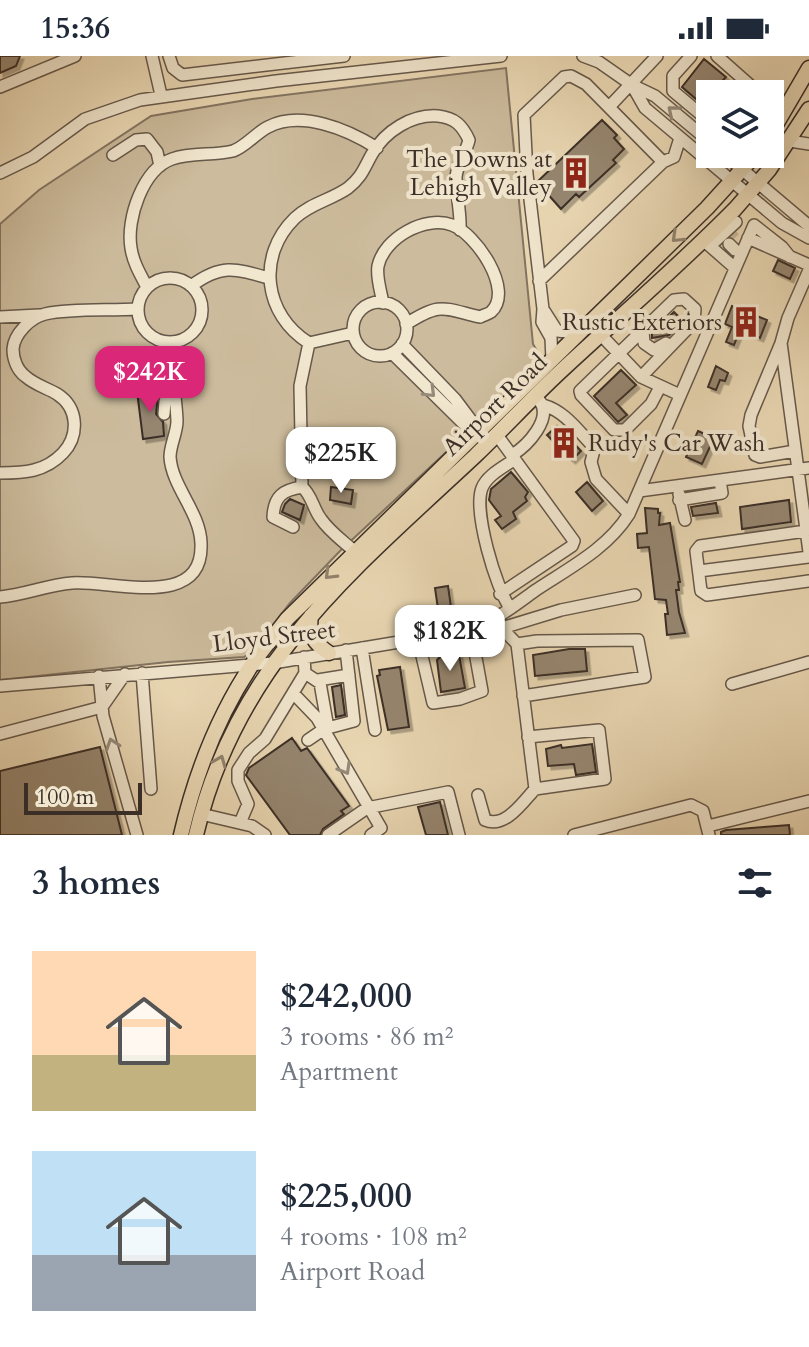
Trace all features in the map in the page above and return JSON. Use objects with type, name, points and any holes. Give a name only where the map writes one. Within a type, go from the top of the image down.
[{"type":"main road","points":[[784,111],[809,68]]},
{"type":"main road","name":"Airport Road","points":[[196,835],[228,740],[258,683],[311,616],[378,546],[497,435],[539,401],[601,335],[706,243],[736,234],[748,195],[794,135],[809,109]]},
{"type":"main road","name":"Airport Road","points":[[181,835],[203,761],[252,665],[287,619],[743,170]]},
{"type":"main road","points":[[311,616],[310,634],[329,653]]},
{"type":"street","points":[[0,87],[57,59],[75,56]]},
{"type":"street","points":[[152,56],[161,95]]},
{"type":"street","points":[[169,56],[173,68],[182,75],[344,56]]},
{"type":"street","points":[[0,173],[33,157],[85,119],[161,95],[428,60],[501,56]]},
{"type":"street","points":[[583,56],[655,96],[696,130]]},
{"type":"street","points":[[609,107],[657,56]]},
{"type":"street","points":[[691,56],[673,76],[673,91],[696,110]]},
{"type":"street","points":[[717,56],[744,80]]},
{"type":"street","points":[[247,68],[276,81]]},
{"type":"street","points":[[552,360],[551,338],[542,322],[524,144],[524,115],[564,77],[571,76],[586,84],[663,162]]},
{"type":"street","points":[[632,85],[645,108],[789,228],[809,238]]},
{"type":"street","points":[[353,333],[309,343],[293,333],[279,315],[268,278],[279,239],[295,219],[317,202],[348,188],[368,166],[371,154],[397,127],[415,118],[434,116],[451,118],[463,127],[469,140],[458,165],[456,180],[461,212],[460,230]]},
{"type":"street","points":[[147,287],[134,262],[130,245],[131,223],[144,186],[169,160],[238,150],[264,128],[283,120],[304,119],[358,136],[377,148]]},
{"type":"street","points":[[794,135],[809,142]]},
{"type":"street","points":[[539,281],[663,162],[674,157],[680,138]]},
{"type":"street","points":[[113,155],[136,140],[147,139],[157,152],[160,166]]},
{"type":"street","points":[[741,168],[809,226]]},
{"type":"street","points":[[383,303],[377,269],[393,242],[409,230],[430,224],[452,225],[469,236],[497,278],[497,302],[492,312],[480,317],[450,308],[436,308],[406,324]]},
{"type":"street","points":[[779,244],[787,240],[789,228]]},
{"type":"street","points":[[736,234],[809,268],[749,426],[755,455],[760,457],[809,442]]},
{"type":"street","points":[[731,265],[736,234]]},
{"type":"street","points":[[706,243],[736,234],[779,244],[790,257]]},
{"type":"street","name":"Lloyd Street","points":[[0,686],[273,663],[498,624],[510,608],[602,545],[629,514],[731,265],[736,234]]},
{"type":"street","points":[[706,243],[731,265]]},
{"type":"street","points":[[191,286],[220,270],[237,269],[268,278]]},
{"type":"street","points":[[166,278],[177,278],[191,286],[201,299],[200,320],[188,337],[168,342],[149,334],[142,326],[138,309],[147,287],[166,278]]},
{"type":"street","points":[[641,377],[694,322],[695,309],[680,297],[580,391],[614,430],[625,430],[651,404],[660,387]]},
{"type":"street","points":[[383,303],[399,311],[406,324],[402,344],[392,353],[380,356],[363,351],[353,333],[354,320],[365,307],[383,303]]},
{"type":"street","points":[[0,317],[138,309]]},
{"type":"street","points":[[543,309],[557,331],[578,333]]},
{"type":"street","points":[[638,334],[654,350],[661,348],[696,314]]},
{"type":"street","points":[[0,473],[37,471],[54,462],[72,439],[75,426],[67,403],[23,375],[16,364],[13,347],[18,333],[42,315]]},
{"type":"street","points":[[638,334],[656,360]]},
{"type":"street","points":[[601,335],[641,377],[680,395]]},
{"type":"street","points":[[0,597],[69,583],[101,582],[161,588],[174,586],[192,575],[201,559],[201,539],[170,457],[177,423],[168,342]]},
{"type":"street","points":[[309,343],[300,386],[302,487],[309,493],[313,507],[324,524],[354,551]]},
{"type":"street","points":[[699,571],[809,555],[803,469],[795,448],[781,343]]},
{"type":"street","points":[[402,344],[455,399],[458,412]]},
{"type":"street","points":[[392,353],[458,412],[467,427],[476,430]]},
{"type":"street","points":[[174,395],[165,401],[165,417],[168,428],[175,433]]},
{"type":"street","points":[[510,608],[500,594],[486,540],[481,492],[490,477],[532,438],[544,414],[539,401]]},
{"type":"street","points":[[539,401],[564,415],[591,444],[594,450],[591,462],[596,479],[629,514]]},
{"type":"street","points":[[497,435],[574,541],[572,546],[500,594]]},
{"type":"street","points":[[639,491],[803,469]]},
{"type":"street","points":[[679,500],[722,493],[720,480]]},
{"type":"street","points":[[677,486],[685,520]]},
{"type":"street","points":[[293,527],[273,517],[273,508],[278,496],[288,489],[302,487]]},
{"type":"street","points":[[806,531],[700,546],[696,551],[701,591],[707,595],[809,581]]},
{"type":"street","points":[[498,624],[635,595]]},
{"type":"street","points":[[498,624],[517,644],[535,789]]},
{"type":"street","points":[[418,639],[433,703],[460,699],[482,691],[471,630]]},
{"type":"street","points":[[517,644],[638,640],[645,677],[523,696]]},
{"type":"street","points":[[362,648],[375,730]]},
{"type":"street","points":[[308,740],[326,728],[354,721],[346,650]]},
{"type":"street","points":[[240,823],[248,804],[238,781],[238,770],[249,753],[265,739],[305,673],[304,657]]},
{"type":"street","points":[[732,684],[809,662]]},
{"type":"street","points":[[142,673],[151,789]]},
{"type":"street","points":[[305,673],[318,680],[349,675]]},
{"type":"street","points":[[0,734],[102,707],[125,674]]},
{"type":"street","points":[[99,676],[102,707],[137,835]]},
{"type":"street","points":[[318,680],[326,728]]},
{"type":"street","points":[[293,693],[326,728],[376,832]]},
{"type":"street","points":[[478,795],[485,820],[492,823],[502,821],[535,789],[605,779],[599,730],[528,737]]},
{"type":"street","points":[[328,835],[367,808],[448,792],[459,835]]},
{"type":"street","points":[[574,835],[691,805],[703,811],[708,830],[809,801]]},
{"type":"street","points":[[201,814],[252,826],[265,835]]},
{"type":"shaded area","points":[[506,68],[533,344],[542,359],[340,551],[290,603],[252,652],[244,657],[0,680],[0,224],[39,190],[151,116],[252,99]]},
{"type":"building","points":[[0,56],[20,56],[16,66],[0,73]]},
{"type":"building","points":[[704,59],[726,77],[723,80],[696,80],[696,99],[682,87]]},
{"type":"building","name":"The Downs at Lehigh Valley","points":[[602,120],[617,135],[614,138],[624,149],[613,160],[616,163],[561,209],[537,182]]},
{"type":"building","points":[[778,260],[795,268],[790,279],[773,271]]},
{"type":"building","name":"Rustic Exteriors","points":[[732,306],[767,320],[760,338],[740,330],[734,345],[726,342],[732,327],[725,324]]},
{"type":"building","points":[[674,312],[683,321],[669,335],[652,338],[652,333]]},
{"type":"building","points":[[716,366],[728,373],[725,381],[720,380],[716,390],[708,387]]},
{"type":"building","points":[[621,370],[636,385],[616,403],[627,415],[618,422],[594,396]]},
{"type":"building","points":[[156,388],[156,414],[163,422],[164,436],[143,439],[137,391]]},
{"type":"building","name":"Rudy's Car Wash","points":[[557,426],[581,451],[572,460],[547,435]]},
{"type":"building","points":[[698,431],[714,438],[702,464],[686,457]]},
{"type":"building","points":[[511,472],[528,492],[525,497],[527,501],[513,512],[516,519],[502,529],[495,520],[501,516],[489,500],[491,489]]},
{"type":"building","points":[[587,482],[603,501],[592,511],[576,492]]},
{"type":"building","points":[[331,487],[353,490],[351,504],[330,500]]},
{"type":"building","points":[[290,499],[304,505],[300,520],[282,512]]},
{"type":"building","points":[[789,500],[791,522],[742,529],[740,507]]},
{"type":"building","points":[[716,503],[718,513],[693,516],[691,507]]},
{"type":"building","points":[[645,508],[658,509],[659,525],[670,523],[680,582],[679,590],[676,590],[679,612],[685,633],[667,635],[666,600],[655,599],[649,547],[638,548],[637,534],[647,533]]},
{"type":"building","points":[[448,586],[451,607],[438,609],[435,588]]},
{"type":"building","points":[[585,649],[587,671],[535,676],[533,655]]},
{"type":"building","points":[[459,655],[465,688],[441,692],[437,660]]},
{"type":"building","points":[[400,667],[409,727],[388,730],[377,676],[380,675],[379,670]]},
{"type":"building","points":[[341,685],[345,715],[336,717],[332,687]]},
{"type":"building","points":[[292,738],[301,751],[307,748],[349,806],[320,835],[290,835],[246,775],[249,768]]},
{"type":"building","points":[[592,744],[596,772],[576,775],[574,764],[548,766],[546,749]]},
{"type":"building","points":[[100,747],[122,835],[0,835],[0,771]]},
{"type":"building","points":[[440,802],[448,835],[426,835],[418,807]]},
{"type":"building","points":[[789,825],[790,835],[721,835],[726,830]]},
{"type":"tunnel","points":[[729,232],[735,238]]},
{"type":"place","name":"The Downs at Lehigh Valley","points":[[576,173]]},
{"type":"place","name":"Rustic Exteriors","points":[[746,322]]},
{"type":"place","name":"Rudy's Car Wash","points":[[564,443]]}]
